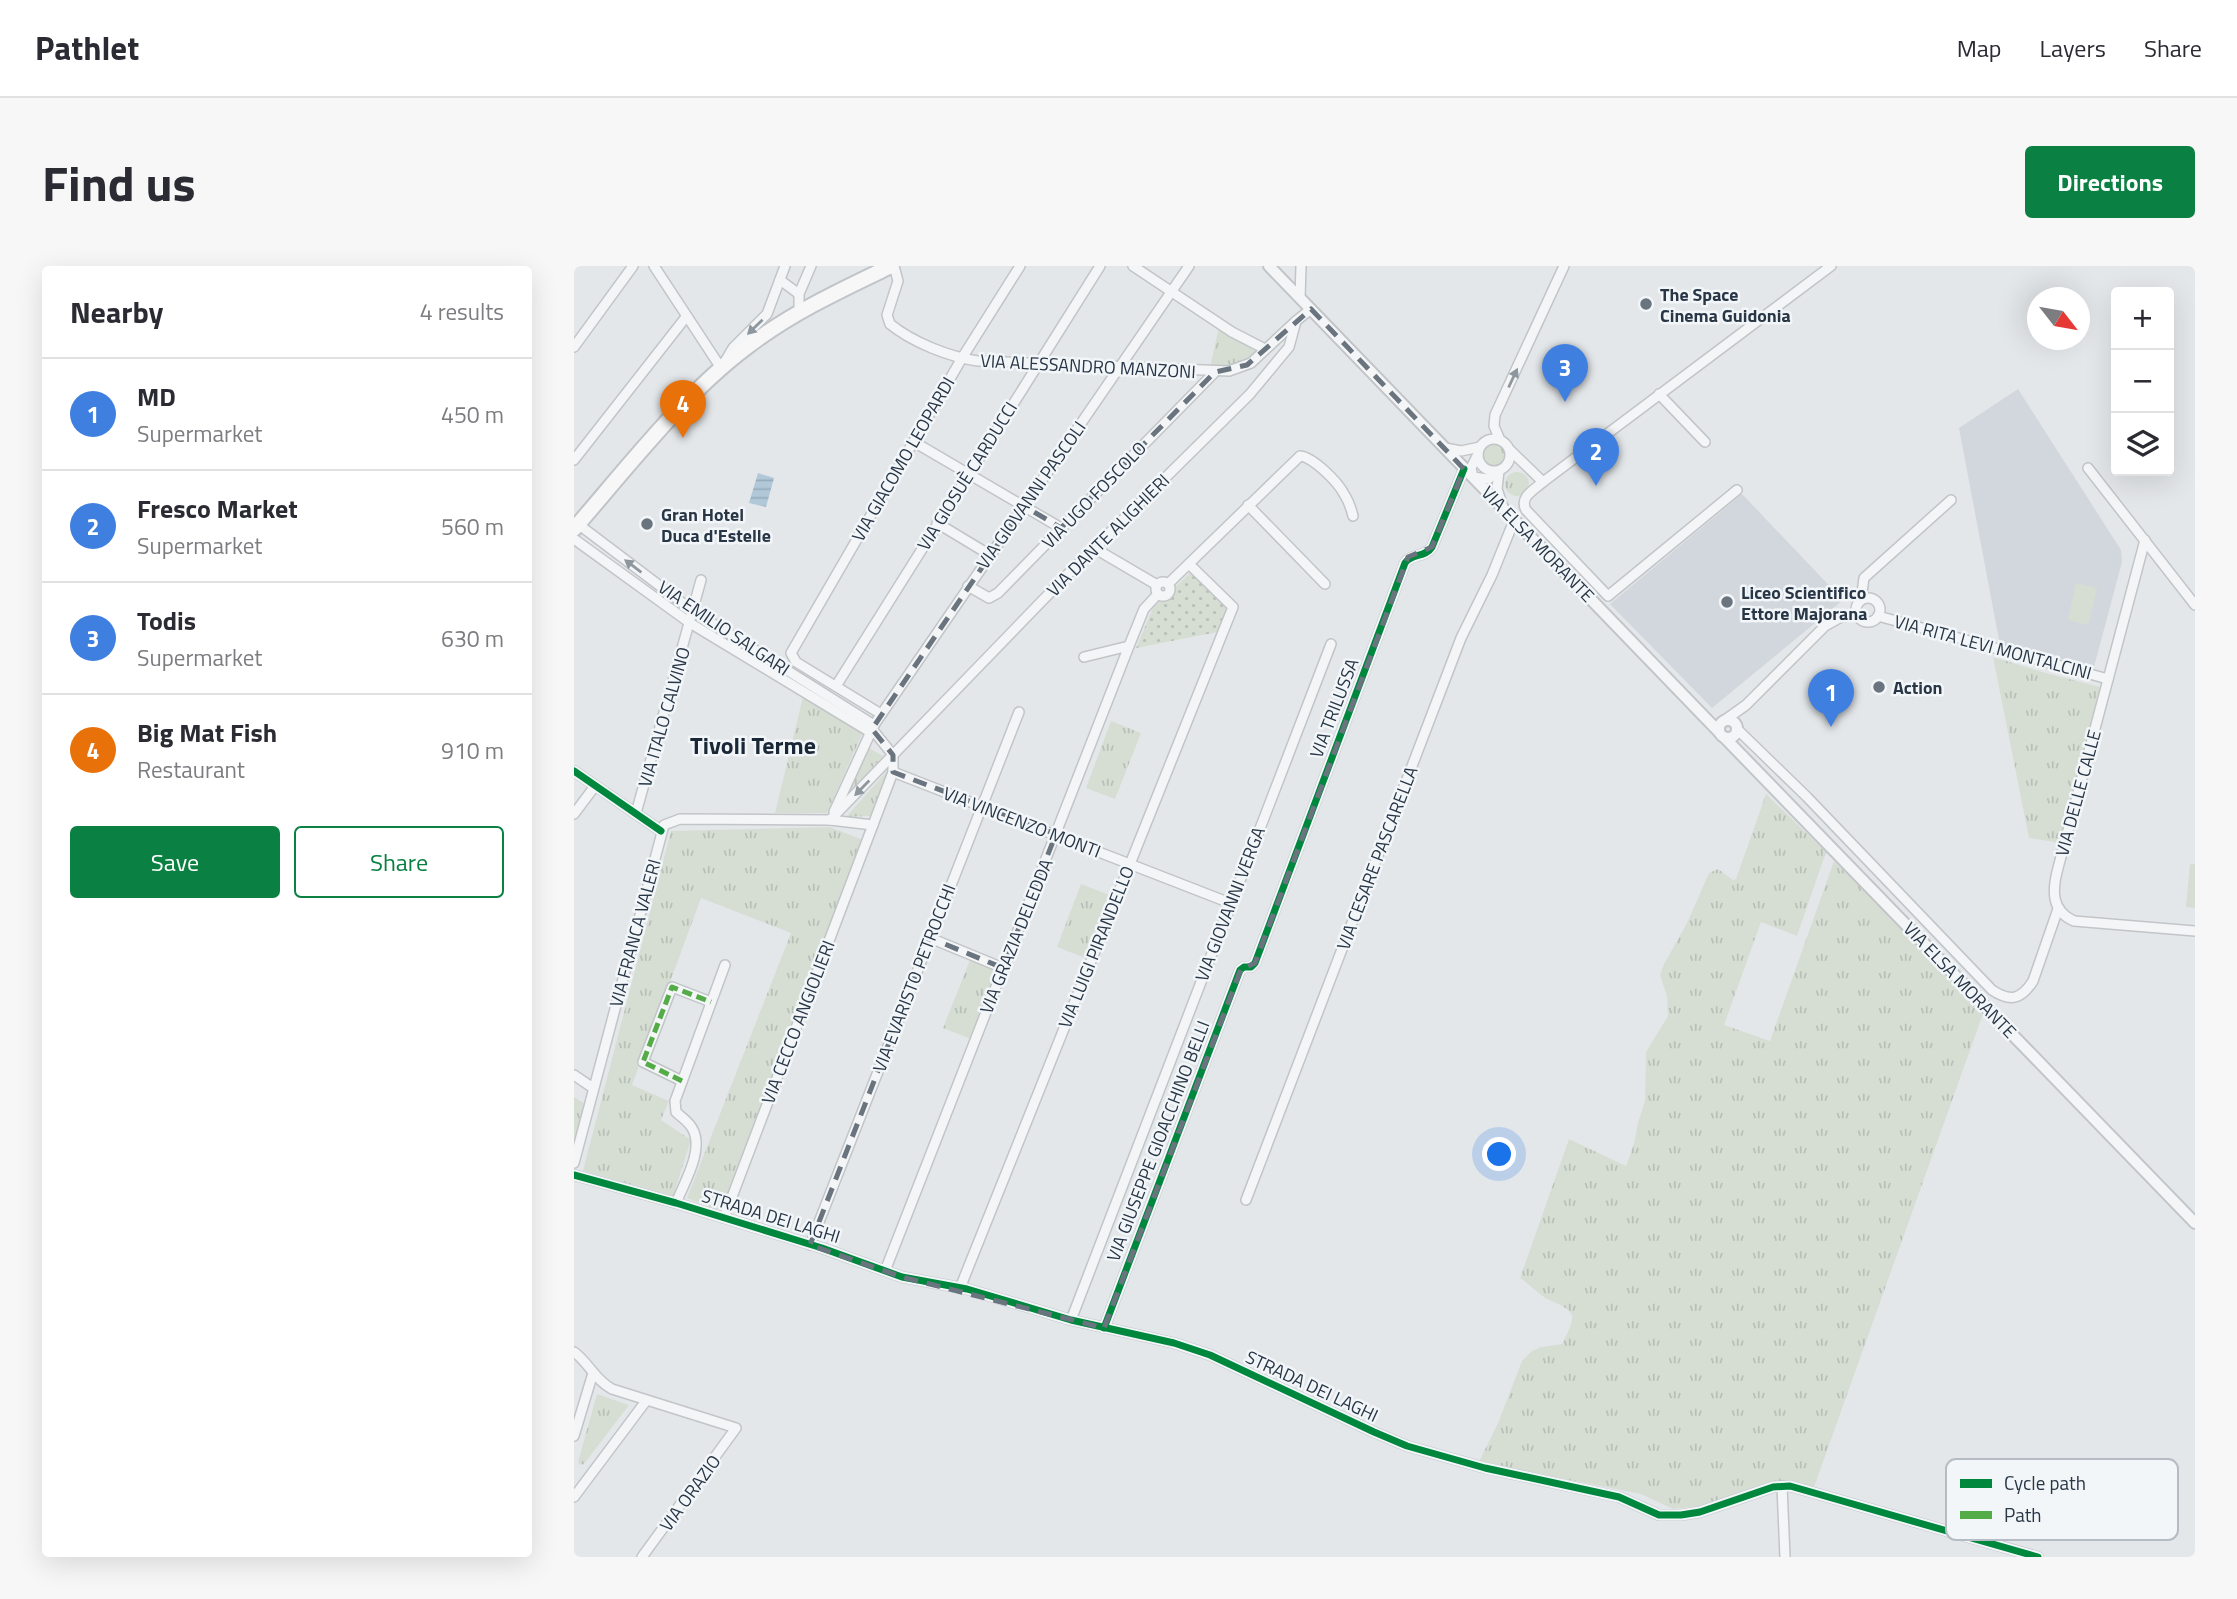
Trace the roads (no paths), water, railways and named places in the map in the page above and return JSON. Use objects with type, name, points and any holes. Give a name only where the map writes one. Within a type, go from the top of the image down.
[{"type":"main road","points":[[575,530],[684,404],[721,368],[799,311],[892,266]]},
{"type":"street","points":[[574,347],[633,266]]},
{"type":"street","points":[[654,266],[721,368],[736,344],[764,318],[786,266]]},
{"type":"street","points":[[799,311],[799,294],[811,266]]},
{"type":"street","name":"VIA ALESSANDRO MANZONI","points":[[892,266],[898,281],[887,313],[888,322],[920,341],[962,358],[982,362],[1215,372],[1241,368],[1296,321]]},
{"type":"street","name":"VIA GIACOMO LEOPARDI","points":[[836,686],[796,662],[790,655],[962,358],[1020,266]]},
{"type":"street","name":"VIA GIOSUÈ CARDUCCI","points":[[836,686],[1100,266]]},
{"type":"street","points":[[1133,266],[1240,337],[1265,349]]},
{"type":"street","name":"VIA GIOVANNI PASCOLI","points":[[830,820],[881,714],[1189,266]]},
{"type":"street","name":"VIA ELSA MORANTE","points":[[1269,266],[2195,1223]]},
{"type":"street","points":[[1300,298],[1301,266]]},
{"type":"street","points":[[1544,482],[1500,440],[1494,428],[1494,418],[1564,266]]},
{"type":"street","points":[[1737,490],[1608,596],[1524,507],[1525,498],[1544,482],[1831,266]]},
{"type":"street","points":[[780,280],[799,294]]},
{"type":"street","points":[[1296,321],[1311,309]]},
{"type":"street","points":[[574,460],[686,317]]},
{"type":"street","name":"VIA DANTE ALIGHIERI","points":[[830,820],[1094,548],[1234,411],[1291,344],[1296,321]]},
{"type":"street","name":"VIA UGO FOSCOLO","points":[[968,586],[986,597],[994,597],[1215,372]]},
{"type":"street","points":[[1659,394],[1705,442]]},
{"type":"street","points":[[1500,440],[1491,439],[1479,450],[1471,468],[1473,477],[1488,479],[1514,464],[1525,464]]},
{"type":"street","points":[[915,442],[1061,528]]},
{"type":"street","points":[[1445,447],[1461,451],[1479,450]]},
{"type":"street","points":[[1479,450],[1484,468],[1502,469]]},
{"type":"street","points":[[1503,506],[1497,489],[1502,469],[1510,459],[1510,450]]},
{"type":"street","points":[[1094,548],[1157,589],[1164,582],[1168,584],[1295,460],[1303,456],[1310,459],[1340,488],[1353,516]]},
{"type":"street","points":[[2088,468],[2195,605]]},
{"type":"street","name":"VIA TRILUSSA","points":[[1244,967],[1251,967],[1255,963],[1405,563],[1409,558],[1426,554],[1433,547],[1464,469]]},
{"type":"street","points":[[1857,614],[1856,606],[1861,600],[1864,578],[1951,500]]},
{"type":"street","points":[[1248,505],[1325,584]]},
{"type":"street","name":"VIA CESARE PASCARELLA","points":[[1245,1200],[1461,638],[1489,583],[1515,518]]},
{"type":"street","points":[[937,523],[990,555]]},
{"type":"street","name":"VIA EMILIO SALGARI","points":[[575,530],[872,729]]},
{"type":"street","name":"VIA EMILIO SALGARI","points":[[575,530],[690,623],[872,729]]},
{"type":"street","name":"VIA DELLE CALLE","points":[[2058,909],[2054,891],[2056,874],[2145,540]]},
{"type":"street","name":"VIA LUIGI PIRANDELLO","points":[[960,1288],[1233,607],[1189,564]]},
{"type":"street","name":"VIA ITALO CALVINO","points":[[641,816],[701,580]]},
{"type":"street","name":"VIA GRAZIA DELEDDA","points":[[885,1271],[1129,646],[1157,589]]},
{"type":"street","name":"VIA RITA LEVI MONTALCINI","points":[[1725,720],[1746,705],[1825,626],[1841,617],[1857,614],[1865,621],[1872,621],[1878,616],[1880,608],[1876,601],[1868,597],[1861,600]]},
{"type":"street","name":"VIA RITA LEVI MONTALCINI","points":[[1878,616],[2108,679]]},
{"type":"street","name":"VIA GIOVANNI VERGA","points":[[1071,1320],[1331,644]]},
{"type":"street","points":[[1084,657],[1129,646]]},
{"type":"street","points":[[836,686],[881,714]]},
{"type":"street","points":[[1746,705],[1737,728],[1732,737],[1722,735],[1720,725],[1725,720],[1731,720],[1737,728],[1993,990],[2003,996],[2019,996],[2033,981],[2058,909],[2070,919],[2080,922],[2195,931]]},
{"type":"street","name":"VIA EVARISTO PETROCCHI","points":[[810,1245],[1020,712]]},
{"type":"street","points":[[872,729],[893,755],[893,772]]},
{"type":"street","points":[[574,771],[661,831],[667,823],[680,819]]},
{"type":"street","name":"VIA VINCENZO MONTI","points":[[893,772],[1230,903]]},
{"type":"street","name":"VIA CECCO ANGIOLIERI","points":[[724,1218],[893,772]]},
{"type":"street","points":[[574,814],[595,786]]},
{"type":"street","points":[[641,816],[680,819],[830,820],[873,825]]},
{"type":"street","name":"VIA FRANCA VALERI","points":[[574,1163],[661,831]]},
{"type":"street","points":[[930,938],[1003,968]]},
{"type":"street","points":[[676,1203],[696,1144],[693,1130],[675,1109],[675,1101],[725,965]]},
{"type":"street","name":"VIA GIUSEPPE GIOACCHINO BELLI","points":[[1104,1328],[1244,967]]},
{"type":"street","points":[[682,1081],[643,1062],[672,987],[711,1002]]},
{"type":"street","points":[[574,1075],[593,1088]]},
{"type":"street","name":"STRADA DEI LAGHI","points":[[574,1175],[676,1203],[911,1280],[960,1288],[1071,1320],[1174,1343],[1206,1354],[1374,1432],[1422,1451],[1485,1468],[1614,1496],[1659,1515],[1700,1512],[1782,1486]]},
{"type":"street","points":[[574,1352],[608,1387],[646,1401],[574,1497]]},
{"type":"street","points":[[574,1436],[593,1373]]},
{"type":"street","name":"VIA ORAZIO","points":[[642,1557],[736,1428],[646,1401]]},
{"type":"street","points":[[1785,1557],[1782,1486],[1854,1503],[1946,1530]]},
{"type":"street","points":[[1980,1540],[2038,1557]]},
{"type":"water","points":[[758,473],[774,478],[766,507],[749,503]]},
{"type":"place","name":"The Space Cinema Guidonia","points":[[1646,304]]},
{"type":"place","name":"Todis","points":[[1565,402]]},
{"type":"place","name":"Big Mat Fish","points":[[683,438]]},
{"type":"place","name":"Fresco Market","points":[[1596,486]]},
{"type":"place","name":"Gran Hotel Duca d'Estelle","points":[[647,524]]},
{"type":"place","name":"Liceo Scientifico Ettore Majorana","points":[[1727,602]]},
{"type":"place","name":"Action","points":[[1879,687]]},
{"type":"place","name":"MD","points":[[1831,727]]},
{"type":"district","name":"Tivoli Terme","points":[[753,745]]}]
